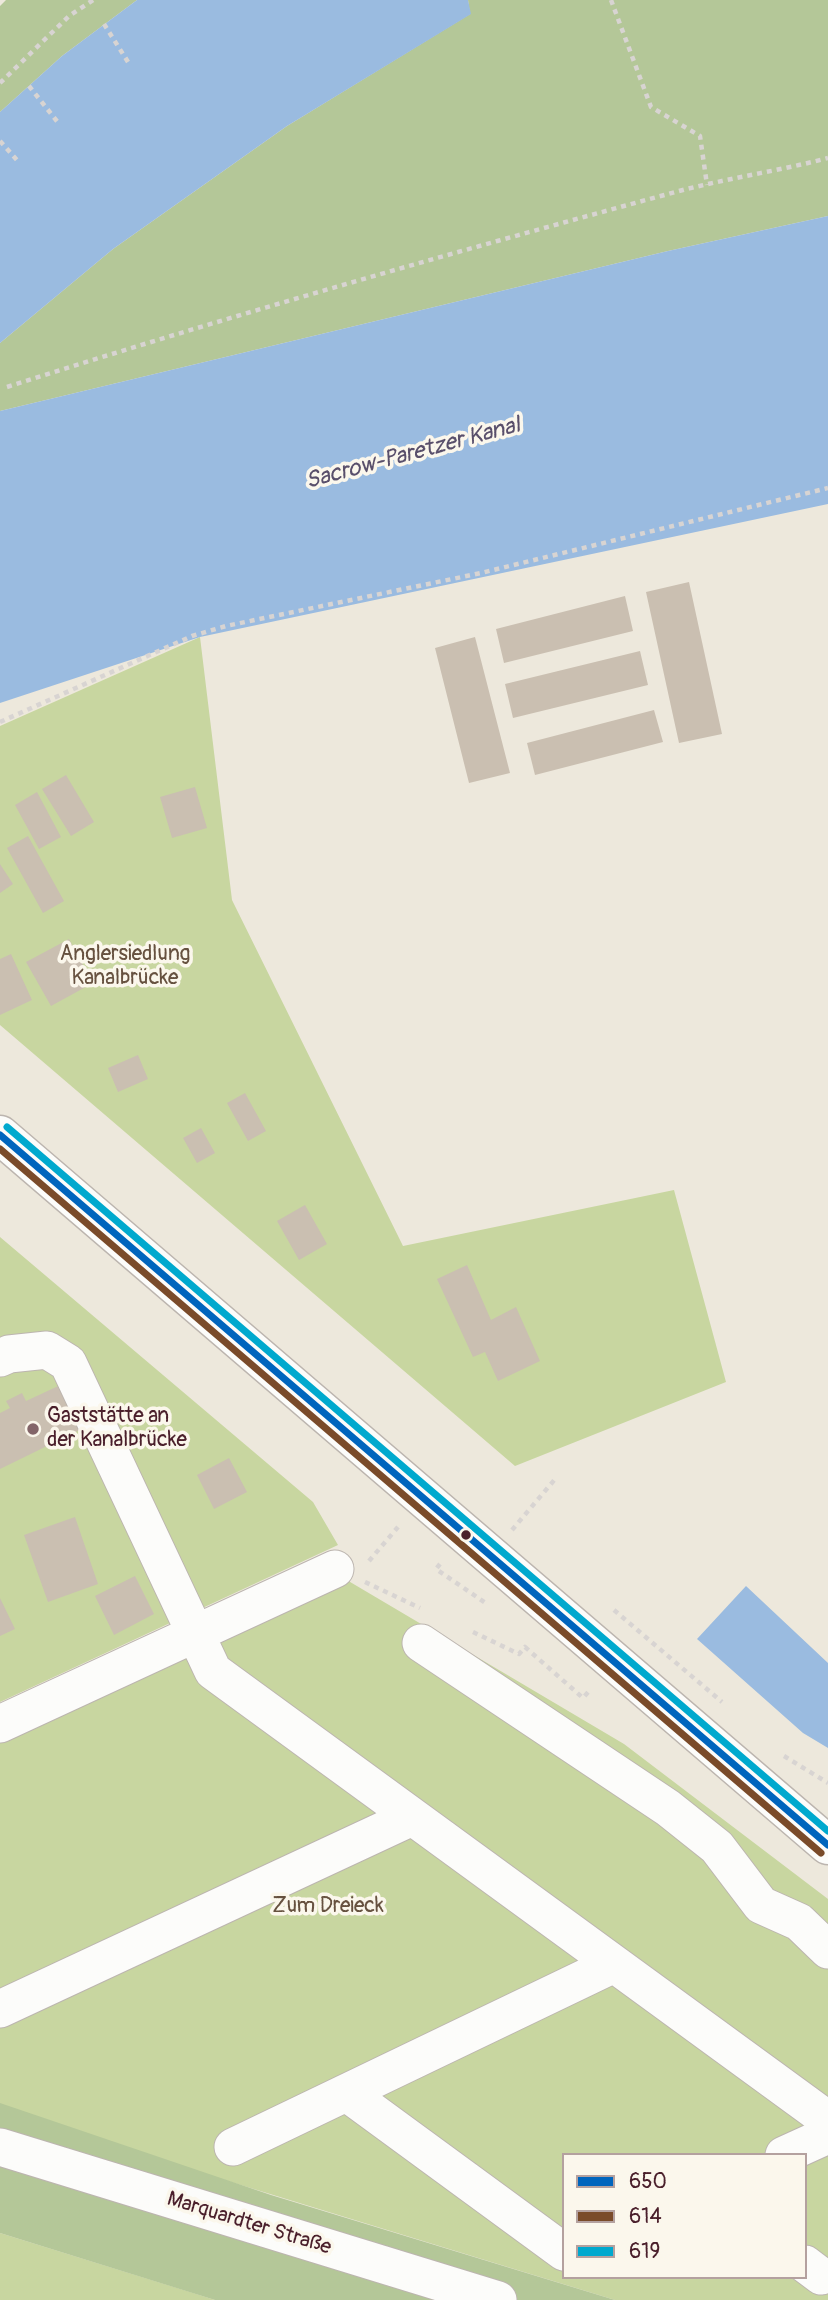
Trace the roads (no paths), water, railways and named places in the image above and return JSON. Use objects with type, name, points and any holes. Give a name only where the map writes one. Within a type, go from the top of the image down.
[{"type":"main road","points":[[0,1135],[828,1844]]},
{"type":"street","points":[[0,1358],[9,1354],[47,1350],[68,1363],[212,1671],[828,2120]]},
{"type":"street","points":[[0,1724],[195,1634],[345,1573]]},
{"type":"street","points":[[426,1628],[717,1847],[761,1905],[799,1922],[828,1950]]},
{"type":"street","points":[[0,2008],[412,1817]]},
{"type":"street","points":[[233,2147],[614,1964]]},
{"type":"street","points":[[347,2093],[562,2251]]},
{"type":"street","points":[[788,2153],[828,2134]]},
{"type":"street","name":"Marquardter Straße","points":[[0,2147],[498,2300]]},
{"type":"water","points":[[137,0],[468,0],[471,14],[287,126],[113,249],[0,343],[0,112],[62,56]]},
{"type":"water","name":"Sacrow-Paretzer Kanal","points":[[828,216],[828,504],[200,637],[0,703],[0,411],[668,251]]},
{"type":"water","points":[[746,1586],[828,1663],[828,1748],[803,1733],[697,1639]]},
{"type":"place","name":"Gaststätte an der Kanalbrücke","points":[[33,1429]]},
{"type":"park label","name":"Anglersiedlung Kanalbrücke","points":[[125,967]]},
{"type":"park label","name":"Zum Dreieck","points":[[328,1907]]}]
